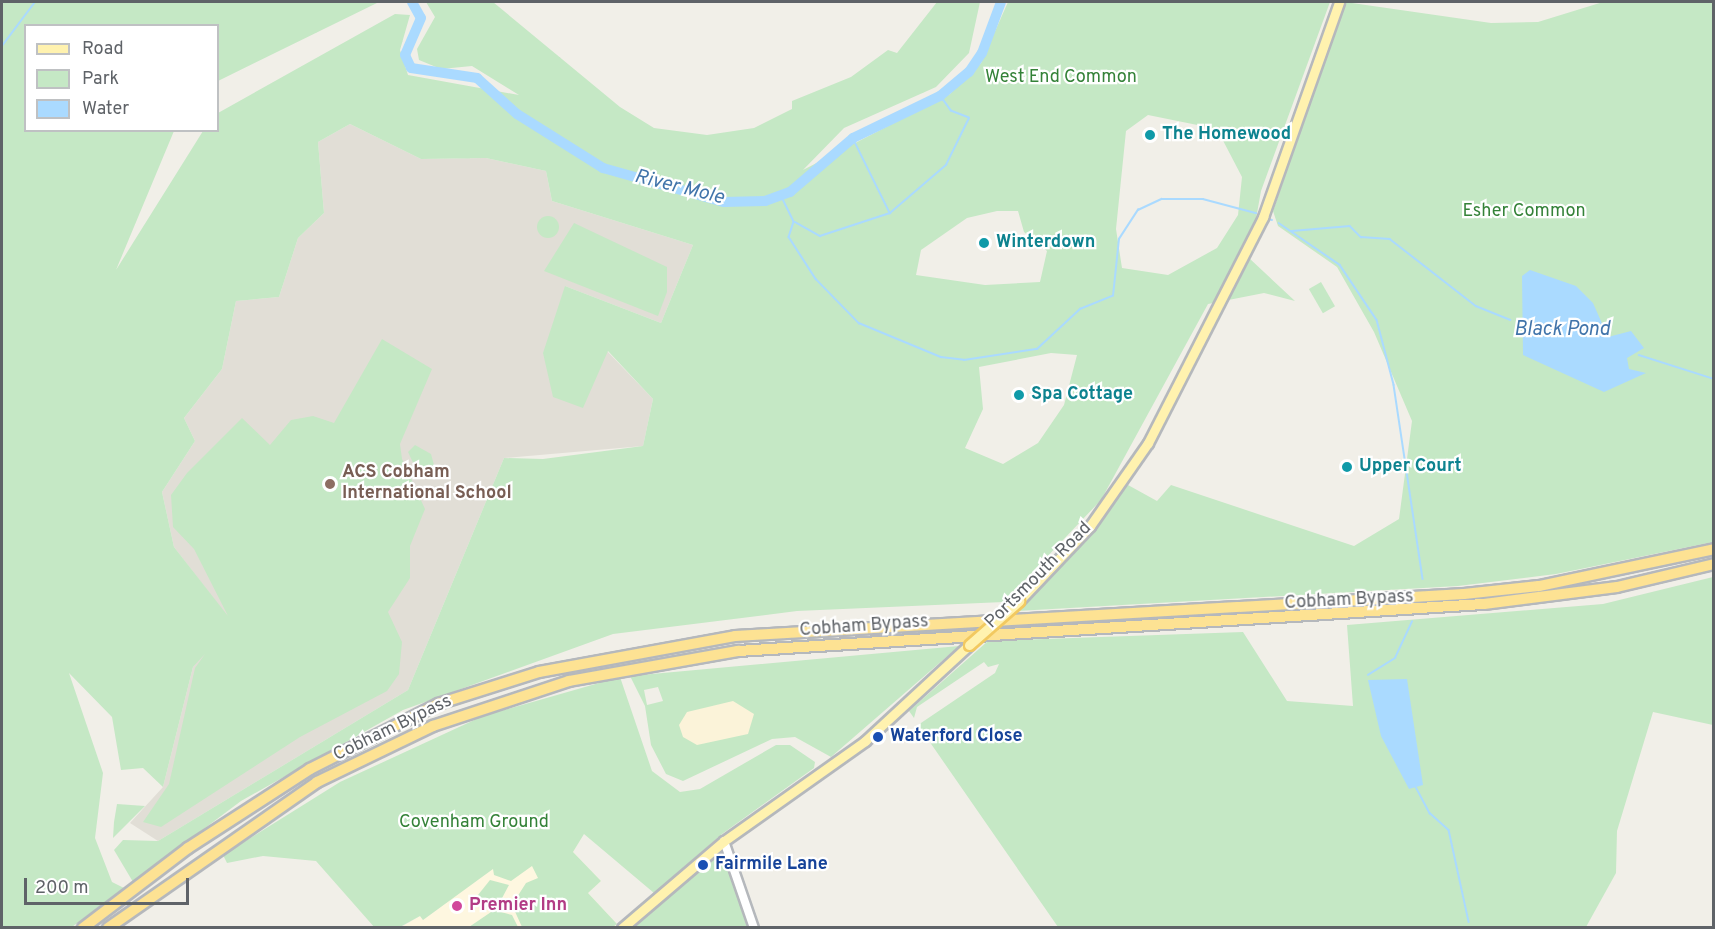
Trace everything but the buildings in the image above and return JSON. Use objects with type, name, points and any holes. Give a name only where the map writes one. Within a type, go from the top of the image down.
[{"type":"highway","name":"Cobham Bypass","points":[[83,927],[188,848],[310,769],[438,704],[539,672],[646,648],[746,635],[1464,594],[1539,586],[1713,549]]},
{"type":"highway","name":"Cobham Bypass","points":[[108,927],[318,782],[433,726],[580,678],[738,651],[1484,604],[1617,587],[1713,564]]},
{"type":"main road","name":"Portsmouth Road","points":[[622,927],[724,841],[865,741],[1019,601],[1094,521],[1154,433],[1263,218],[1339,2]]},
{"type":"street","points":[[724,841],[754,927]]},
{"type":"shaded area","name":"ACS Cobham International School","points":[[350,124],[421,159],[486,158],[546,171],[552,201],[693,245],[661,323],[565,286],[607,351],[653,399],[643,446],[504,458],[408,690],[158,841],[130,823],[163,787],[193,667],[231,621],[174,547],[162,492],[195,441],[184,418],[222,369],[236,301],[279,297],[298,238],[324,213],[318,142]]},
{"type":"shaded area","points":[[584,833],[573,852],[601,881],[588,893],[617,924],[613,928],[400,928],[420,916],[423,920],[493,868]]},
{"type":"green space","name":"West End Common","points":[[2,2],[379,2],[219,81],[219,24],[24,24],[24,132],[174,132],[116,270],[202,132],[219,132],[219,112],[395,14],[410,15],[400,50],[408,75],[519,95],[472,66],[441,69],[419,60],[417,49],[435,17],[426,2],[493,2],[620,107],[654,128],[707,135],[754,128],[792,109],[792,101],[851,77],[888,50],[897,53],[937,2],[980,2],[969,53],[936,87],[844,128],[803,170],[950,94],[981,63],[1008,2],[1330,2],[1261,191],[1249,258],[1295,301],[1264,293],[1208,304],[1101,500],[1004,602],[797,611],[613,634],[403,710],[241,801],[133,882],[114,850],[123,840],[158,841],[408,690],[504,458],[543,459],[643,446],[653,399],[608,351],[583,408],[553,397],[543,353],[565,286],[661,323],[693,245],[552,201],[546,171],[486,158],[421,159],[350,124],[318,142],[324,213],[298,238],[279,297],[236,301],[222,369],[184,418],[195,441],[162,492],[174,547],[228,616],[194,549],[173,527],[171,495],[187,473],[242,418],[270,445],[291,420],[313,416],[334,423],[382,339],[432,369],[400,444],[402,459],[425,509],[410,546],[410,578],[388,612],[402,642],[399,674],[387,691],[300,737],[161,827],[143,822],[169,784],[195,668],[205,654],[193,667],[163,787],[143,768],[121,770],[112,717],[69,673],[103,773],[95,838],[112,882],[124,888],[72,927],[2,928]],"holes":[[[1148,115],[1217,129],[1242,177],[1238,215],[1217,248],[1168,275],[1122,268],[1116,229],[1126,131]],[[997,211],[1018,211],[1024,232],[1047,251],[1040,282],[985,285],[916,275],[921,250],[967,218]],[[1051,353],[1077,355],[1064,405],[1038,443],[1003,464],[965,448],[983,409],[979,367]]]},
{"type":"green space","name":"Esher Common","points":[[1345,2],[1491,23],[1538,22],[1603,2],[1713,2],[1713,542],[1556,574],[1458,586],[1017,611],[1128,485],[1157,501],[1171,485],[1354,546],[1399,519],[1412,421],[1374,332],[1337,267],[1278,226],[1273,211]]},
{"type":"green space","points":[[548,216],[556,219],[559,227],[556,235],[548,238],[540,235],[537,227],[540,219]]},
{"type":"green space","points":[[574,223],[667,267],[667,292],[658,316],[544,271]]},
{"type":"green space","points":[[1321,282],[1335,306],[1323,313],[1309,289]]},
{"type":"green space","points":[[415,445],[431,454],[434,465],[417,471],[408,452]]},
{"type":"green space","points":[[1713,577],[1713,725],[1653,712],[1617,831],[1616,873],[1586,927],[1058,927],[918,725],[995,673],[999,664],[988,667],[984,662],[917,707],[914,718],[909,711],[988,641],[1243,632],[1287,701],[1353,706],[1347,625],[1603,604]]},
{"type":"green space","points":[[959,646],[831,757],[795,737],[772,739],[683,781],[666,774],[651,745],[645,706],[630,676]],"holes":[[[658,687],[663,701],[647,705],[644,690]]]},
{"type":"green space","name":"Covenham Ground","points":[[620,677],[652,771],[680,792],[700,789],[776,745],[790,745],[815,762],[814,768],[722,834],[654,893],[584,834],[573,852],[601,881],[588,893],[617,924],[613,927],[522,927],[512,905],[526,883],[538,878],[532,866],[511,881],[494,875],[493,869],[423,920],[420,916],[400,927],[375,928],[316,861],[263,856],[227,863],[223,855],[340,782],[483,716]]},
{"type":"green space","points":[[117,804],[145,806],[113,838],[114,822]]},
{"type":"green space","points":[[723,851],[747,927],[634,927]]},
{"type":"green space","points":[[490,880],[509,885],[501,900],[478,906],[474,900]]},
{"type":"green space","points":[[494,910],[512,915],[518,927],[469,927]]},
{"type":"sand","points":[[733,701],[754,714],[748,734],[697,745],[683,737],[679,725],[687,712]]},
{"type":"water","name":"Black Pond","points":[[1530,270],[1576,286],[1593,303],[1608,337],[1631,331],[1644,348],[1627,358],[1629,369],[1646,373],[1604,392],[1523,355],[1522,276]]},
{"type":"water","points":[[1407,679],[1423,785],[1409,789],[1381,736],[1368,680]]},
{"type":"waterway","points":[[2,46],[35,2]]},
{"type":"waterway","name":"River Mole","points":[[412,2],[421,18],[405,55],[411,68],[477,78],[517,114],[603,168],[724,202],[765,201],[790,192],[853,138],[940,96],[969,72],[982,53],[1001,2]]},
{"type":"waterway","points":[[2,74],[2,81]]},
{"type":"waterway","points":[[795,222],[820,236],[890,213],[946,165],[969,118],[951,111],[940,96]]},
{"type":"waterway","points":[[853,138],[890,213]]},
{"type":"waterway","points":[[781,195],[794,222],[789,237],[816,279],[859,323],[941,357],[964,360],[1037,349],[1080,309],[1113,296],[1119,239],[1138,210],[1162,199],[1203,199],[1256,213]]},
{"type":"waterway","points":[[1268,219],[1272,220]]},
{"type":"waterway","points":[[1279,223],[1340,265],[1377,320],[1394,385],[1423,579]]},
{"type":"waterway","points":[[1292,231],[1350,226],[1361,237],[1390,239],[1476,306],[1510,320]]},
{"type":"waterway","points":[[1639,355],[1714,379]]},
{"type":"waterway","points":[[1368,675],[1395,658],[1412,622]]},
{"type":"waterway","points":[[1416,787],[1430,813],[1449,830],[1469,922]]},
{"type":"place","name":"The Homewood","points":[[1150,135]]},
{"type":"place","name":"Winterdown","points":[[984,243]]},
{"type":"place","name":"Spa Cottage","points":[[1019,395]]},
{"type":"place","name":"Upper Court","points":[[1347,467]]},
{"type":"place","name":"ACS Cobham International School","points":[[330,484]]},
{"type":"place","name":"Waterford Close","points":[[878,737]]},
{"type":"place","name":"Fairmile Lane","points":[[703,865]]},
{"type":"place","name":"Premier Inn","points":[[457,906]]}]
